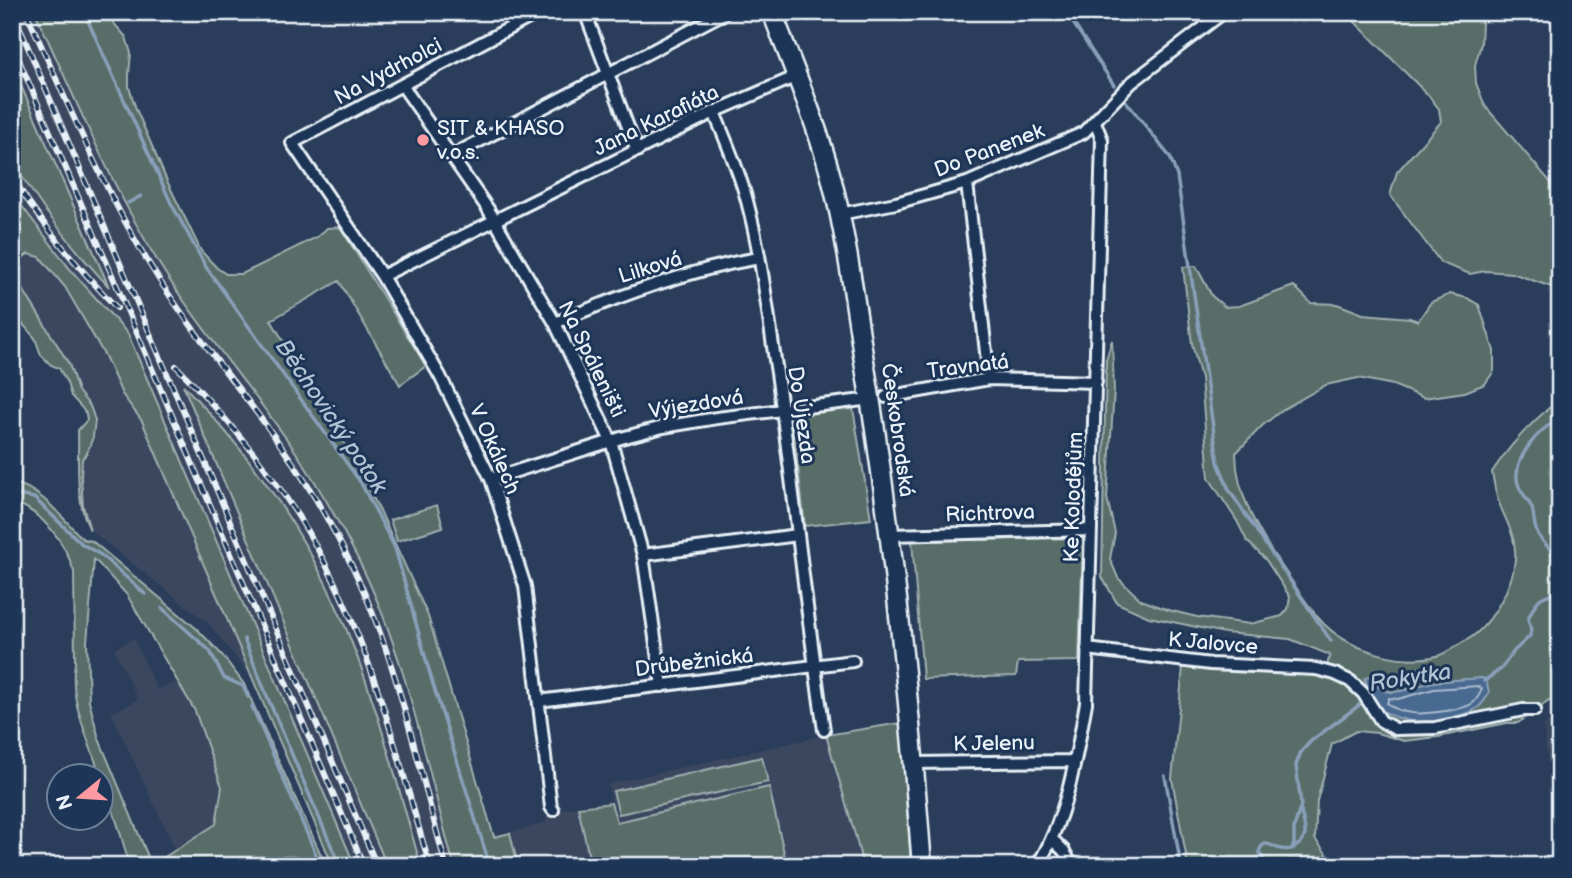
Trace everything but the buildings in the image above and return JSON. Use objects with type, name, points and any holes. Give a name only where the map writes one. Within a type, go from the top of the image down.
[{"type":"main road","name":"Českobrodská","points":[[772,12],[821,144],[840,214],[878,398],[922,866]]},
{"type":"street","name":"Na Vydrholci","points":[[292,144],[540,12]]},
{"type":"street","points":[[585,12],[637,151]]},
{"type":"street","points":[[451,156],[726,12]]},
{"type":"street","name":"Do Panenek","points":[[840,214],[896,203],[967,183],[1083,133],[1131,83],[1224,12]]},
{"type":"street","name":"Jana Karafiáta","points":[[382,276],[714,112],[797,76]]},
{"type":"street","name":"Na Spáleništi","points":[[402,85],[495,220],[555,323],[611,441],[643,555],[662,686]]},
{"type":"street","name":"Do Újezda","points":[[714,112],[747,200],[760,258],[824,730]]},
{"type":"street","name":"Ke Kolodějům","points":[[1037,866],[1052,839],[1075,761],[1086,703],[1102,140],[1095,122]]},
{"type":"street","name":"V Okálech","points":[[292,144],[382,276],[440,376],[491,480],[525,586],[551,809]]},
{"type":"street","points":[[967,183],[989,379]]},
{"type":"street","name":"Lilková","points":[[555,323],[627,293],[715,267],[760,258]]},
{"type":"street","name":"Travnatá","points":[[878,398],[989,379],[1096,382]]},
{"type":"street","name":"Výjezdová","points":[[491,480],[663,427],[878,398]]},
{"type":"street","name":"Richtrova","points":[[890,535],[1091,530]]},
{"type":"street","points":[[643,555],[798,535]]},
{"type":"street","name":"K Jalovce","points":[[1087,649],[1211,664],[1316,669],[1350,681],[1363,694],[1381,721],[1388,726],[1404,730],[1435,728],[1523,710],[1535,710]]},
{"type":"street","name":"Drůbežnická","points":[[539,701],[853,661]]},
{"type":"street","name":"K Jelenu","points":[[914,763],[1075,761]]},
{"type":"street","points":[[1052,839],[1072,866]]},
{"type":"shaded area","points":[[12,12],[35,12],[106,165],[150,247],[194,316],[295,450],[346,534],[373,593],[395,652],[454,866],[421,866],[363,673],[325,582],[295,528],[260,475],[228,434],[185,387],[387,866],[355,866],[185,469],[111,314],[70,269],[12,193],[12,162],[44,209],[107,284],[12,65]]},
{"type":"shaded area","points":[[28,254],[40,257],[65,287],[105,356],[122,394],[142,421],[254,680],[208,623],[90,530],[83,506],[81,477],[90,406],[78,391],[69,363],[16,278],[14,270],[17,262]]},
{"type":"shaded area","points":[[134,638],[157,690],[177,681],[194,711],[222,787],[216,824],[176,851],[111,713],[138,700],[114,649]]},
{"type":"shaded area","points":[[1560,714],[1560,857],[1543,725]]},
{"type":"shaded area","points":[[826,735],[863,866],[787,866],[769,787],[616,822],[608,784]]},
{"type":"shaded area","points":[[578,807],[591,866],[518,866],[510,833],[546,822],[547,811]]},
{"type":"green space","points":[[35,12],[104,12],[126,37],[131,53],[129,87],[136,109],[201,251],[217,268],[226,274],[242,274],[317,237],[327,228],[340,227],[426,366],[400,385],[339,281],[271,320],[350,453],[382,515],[428,616],[494,837],[510,833],[518,866],[454,866],[403,674],[391,636],[360,563],[345,533],[293,448],[196,318],[146,242],[96,145]]},
{"type":"green space","points":[[1345,12],[1471,12],[1482,23],[1481,44],[1475,65],[1476,83],[1485,106],[1560,193],[1560,290],[1512,273],[1485,271],[1470,274],[1441,263],[1390,195],[1397,172],[1441,122],[1439,109]]},
{"type":"green space","points":[[12,65],[109,287],[44,209],[12,162]]},
{"type":"green space","points":[[12,193],[70,269],[128,334],[355,866],[333,866],[142,421],[122,394],[105,356],[65,287],[40,257],[28,254],[17,264],[16,278],[69,364],[78,391],[90,406],[95,420],[93,437],[82,459],[81,477],[83,506],[90,530],[82,506],[78,481],[78,430],[87,420],[86,414],[71,396],[59,368],[51,365],[41,355],[35,338],[22,323],[12,320]]},
{"type":"green space","points":[[1196,266],[1212,296],[1225,307],[1239,306],[1294,286],[1311,303],[1337,304],[1363,314],[1418,321],[1431,302],[1450,294],[1467,298],[1479,305],[1494,351],[1494,371],[1485,384],[1465,392],[1424,398],[1393,385],[1358,378],[1326,385],[1282,410],[1236,453],[1244,498],[1272,552],[1307,604],[1325,625],[1364,649],[1411,659],[1440,655],[1473,636],[1490,618],[1505,594],[1515,559],[1514,544],[1496,495],[1492,472],[1523,433],[1560,399],[1560,700],[1549,700],[1518,723],[1404,741],[1377,733],[1356,731],[1332,744],[1317,801],[1315,839],[1332,861],[1331,866],[1306,866],[1303,859],[1288,860],[1287,866],[1188,866],[1172,779],[1183,667],[1324,676],[1330,655],[1290,639],[1225,633],[1149,617],[1117,603],[1102,577],[1106,360],[1112,340],[1114,390],[1107,498],[1115,533],[1110,559],[1118,578],[1141,600],[1197,617],[1250,624],[1282,616],[1288,609],[1290,597],[1266,560],[1247,541],[1209,478],[1201,378],[1192,344],[1183,267]],"holes":[[[1483,678],[1373,701],[1365,681],[1386,691],[1397,692],[1433,682]]]},
{"type":"green space","points":[[183,385],[230,436],[272,491],[324,581],[363,674],[421,866],[387,866]]},
{"type":"green space","points":[[853,408],[871,519],[805,526],[792,416]]},
{"type":"green space","points":[[12,483],[32,490],[42,497],[83,539],[92,541],[197,629],[222,655],[244,684],[326,866],[158,866],[157,862],[216,824],[222,787],[195,711],[127,595],[94,560],[87,642],[89,701],[99,739],[109,762],[96,762],[74,688],[74,572],[65,550],[51,529],[34,513],[12,501]]},
{"type":"green space","points":[[437,505],[443,527],[397,541],[390,520]]},
{"type":"green space","points":[[1083,538],[1079,661],[1018,662],[1016,676],[923,679],[912,541]]},
{"type":"green space","points":[[901,723],[911,866],[863,866],[826,735]]},
{"type":"green space","points":[[762,757],[768,782],[619,814],[613,791]]},
{"type":"green space","points":[[116,780],[152,866],[129,866],[118,826]]},
{"type":"green space","points":[[769,787],[787,866],[591,866],[578,807],[611,803],[617,822]]},
{"type":"water","points":[[1369,677],[1380,689],[1391,692],[1433,682],[1483,678],[1489,692],[1482,704],[1472,712],[1441,720],[1416,722],[1393,716],[1379,708],[1372,698],[1365,678]]},
{"type":"waterway","name":"Běchovický potok","points":[[84,12],[171,203],[206,267],[361,483],[395,548],[432,681],[490,866]]},
{"type":"waterway","points":[[1066,12],[1114,85]]},
{"type":"waterway","points":[[1125,100],[1170,157],[1177,176],[1218,462],[1229,490],[1331,641]]},
{"type":"waterway","points":[[128,203],[141,196]]},
{"type":"waterway","name":"Rokytka","points":[[1560,419],[1552,423],[1528,446],[1517,475],[1519,487],[1532,508],[1537,531],[1560,566]]},
{"type":"waterway","points":[[12,494],[34,498],[82,544],[101,555],[145,594]]},
{"type":"waterway","name":"Rokytka","points":[[1484,681],[1501,669],[1514,651],[1530,636],[1528,619],[1539,600],[1547,595],[1560,593]]},
{"type":"waterway","points":[[162,608],[210,651],[224,678],[243,686],[248,697]]},
{"type":"waterway","points":[[244,639],[340,866]]},
{"type":"waterway","name":"Rokytka","points":[[1268,866],[1259,852],[1263,845],[1292,849],[1294,844],[1294,828],[1301,805],[1296,765],[1301,752],[1311,741],[1366,700]]},
{"type":"waterway","points":[[252,706],[321,866]]},
{"type":"waterway","points":[[1165,776],[1181,866]]},
{"type":"waterway","points":[[1292,849],[1304,837],[1301,811]]},
{"type":"railway","points":[[13,12],[377,866]]},
{"type":"railway","points":[[26,12],[88,147],[139,246],[189,323],[296,467],[353,568],[369,603],[395,677],[446,866]]},
{"type":"railway","points":[[12,44],[364,866]]},
{"type":"railway","points":[[12,177],[61,245],[117,308]]},
{"type":"railway","points":[[176,366],[222,415],[264,466],[318,549],[349,613],[376,684],[430,866]]},
{"type":"place","name":"SIT & KHASO v.o.s.","points":[[423,140]]}]
